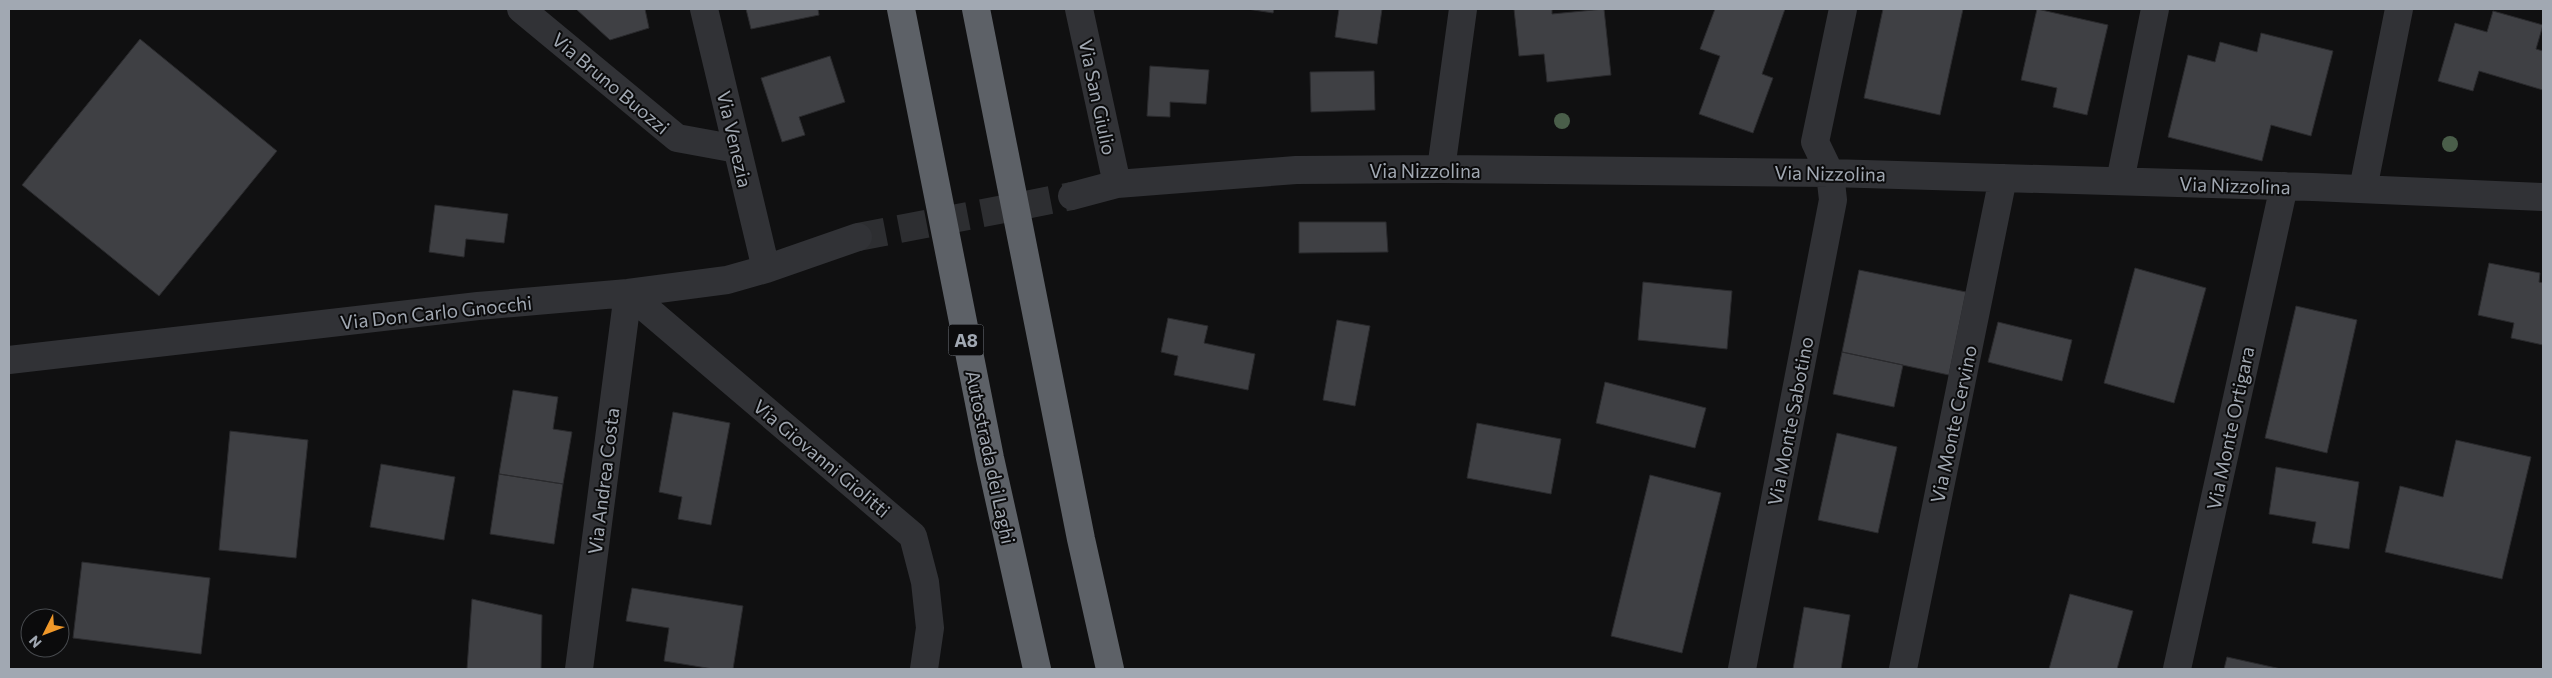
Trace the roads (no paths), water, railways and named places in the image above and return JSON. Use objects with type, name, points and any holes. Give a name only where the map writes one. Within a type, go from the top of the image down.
[{"type":"highway","name":"Autostrada dei Laghi","points":[[901,9],[988,448],[1037,669]]},
{"type":"highway","points":[[976,9],[1079,530],[1110,669]]},
{"type":"street","name":"Via Bruno Buozzi","points":[[522,9],[677,138],[737,150]]},
{"type":"street","name":"Via Venezia","points":[[704,9],[766,269]]},
{"type":"street","name":"Via San Giulio","points":[[1079,9],[1116,184]]},
{"type":"street","points":[[1442,169],[1463,9]]},
{"type":"street","points":[[1830,172],[1815,142],[1843,9]]},
{"type":"street","points":[[2120,181],[2155,9]]},
{"type":"street","points":[[2363,189],[2398,9]]},
{"type":"street","name":"Via Nizzolina","points":[[1116,184],[1296,170],[1442,169],[1830,172],[2284,186],[2543,197]]},
{"type":"street","name":"Via Monte Sabotino","points":[[1742,669],[1833,200],[1830,172]]},
{"type":"street","name":"Via Monte Cervino","points":[[1903,669],[2003,178]]},
{"type":"street","points":[[1072,196],[1116,184]]},
{"type":"street","name":"Via Monte Ortigara","points":[[2178,669],[2284,186]]},
{"type":"street","name":"Via Don Carlo Gnocchi","points":[[9,360],[478,306],[628,293],[727,280],[766,269],[858,237]]},
{"type":"street","name":"Via Andrea Costa","points":[[579,669],[628,293]]},
{"type":"street","name":"Via Giovanni Giolitti","points":[[628,293],[913,536],[925,582],[930,628],[924,669]]},
{"type":"tunnel","points":[[858,237],[1072,196]]}]
